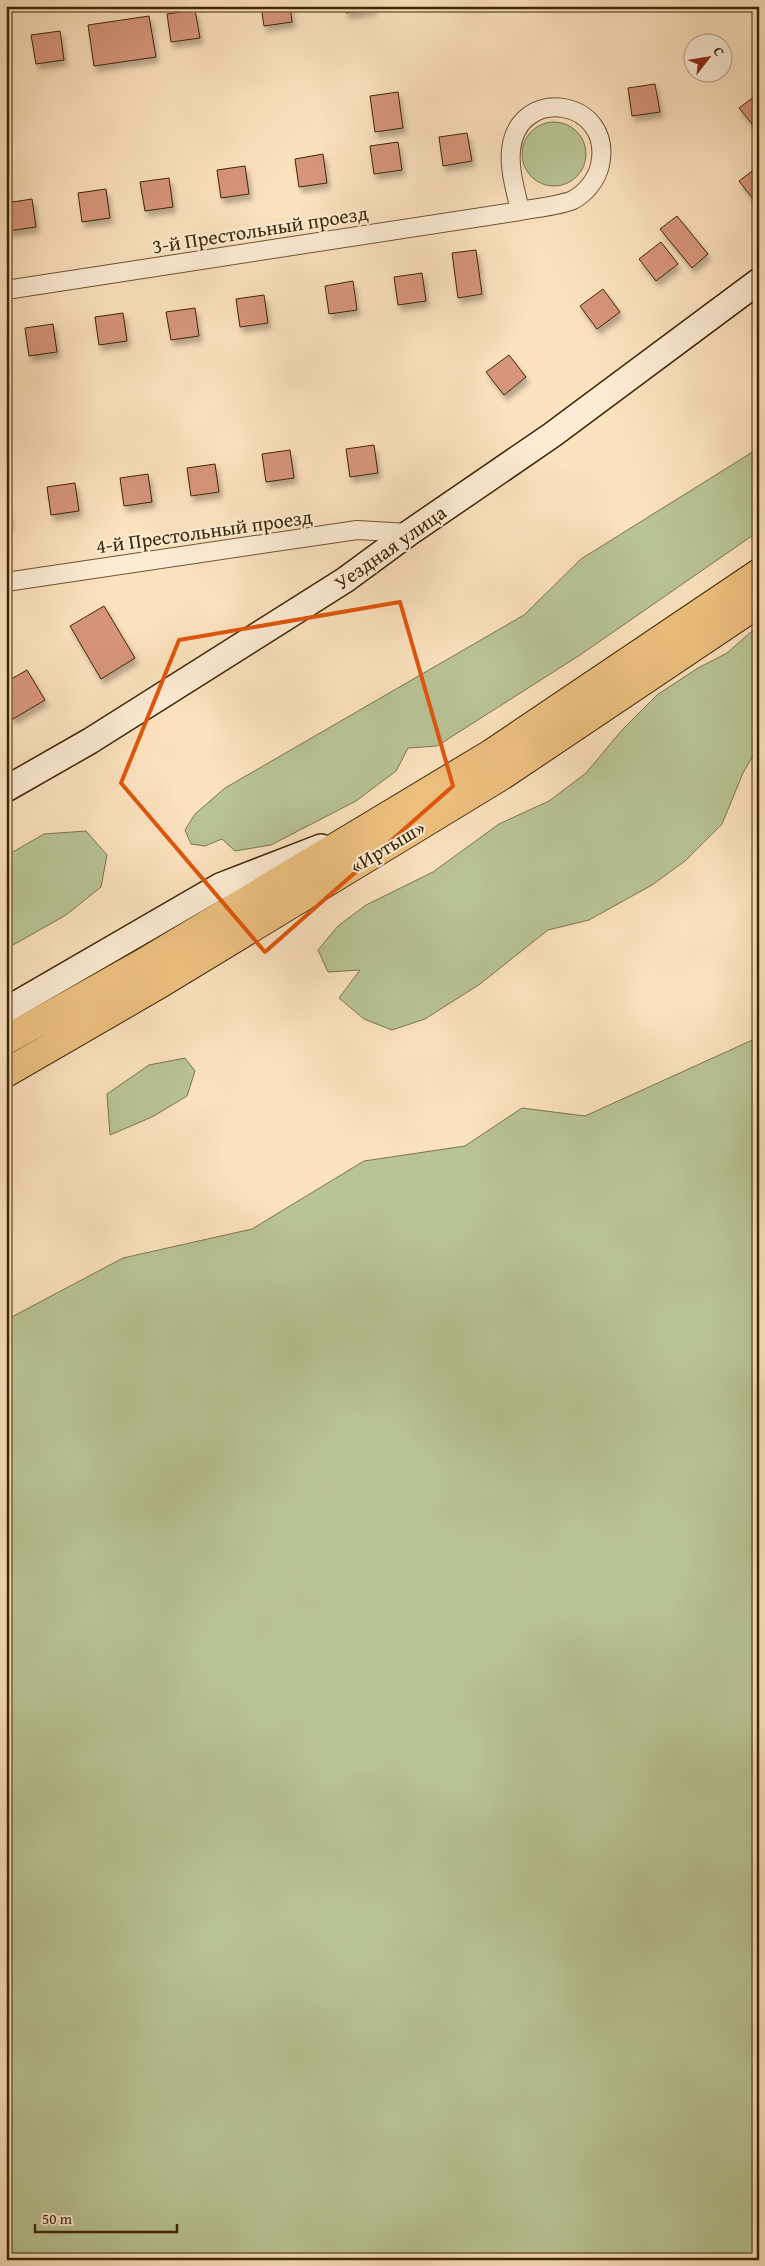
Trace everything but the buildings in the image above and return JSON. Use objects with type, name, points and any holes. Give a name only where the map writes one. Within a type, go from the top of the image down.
[{"type":"highway","name":"«Иртыш»","points":[[6,1040],[150,959],[492,753],[759,573]]},
{"type":"highway","name":"«Иртыш»","points":[[6,1073],[158,985],[503,775],[759,603]]},
{"type":"street","name":"3-й Престольный проезд","points":[[6,290],[520,211],[572,200],[588,189],[598,174],[602,154],[600,137],[590,121],[576,111],[559,106],[542,109],[526,118],[516,132],[511,149],[511,169],[520,211]]},
{"type":"street","name":"Уездная улица","points":[[6,789],[90,741],[344,580],[552,435],[759,281]]},
{"type":"street","name":"4-й Престольный проезд","points":[[6,582],[357,530],[409,533]]},
{"type":"street","points":[[6,1010],[220,886],[361,832]]},
{"type":"highlighted area","points":[[400,602],[453,786],[265,952],[121,783],[179,640]]},
{"type":"green space","points":[[554,122],[572,128],[580,136],[586,154],[580,172],[572,180],[554,186],[536,180],[528,172],[522,154],[528,136],[536,128]]},
{"type":"green space","points":[[759,448],[759,531],[580,655],[437,746],[408,748],[396,771],[356,801],[271,845],[235,851],[222,839],[205,846],[191,844],[185,830],[195,814],[225,788],[524,615],[581,559]]},
{"type":"green space","points":[[759,625],[759,745],[743,773],[722,824],[685,861],[652,885],[589,920],[548,930],[480,984],[425,1019],[392,1030],[364,1019],[339,998],[360,970],[328,972],[318,950],[338,926],[366,905],[433,872],[499,824],[549,801],[586,773],[622,730],[657,695],[698,668],[727,653]]},
{"type":"green space","points":[[86,831],[107,855],[101,887],[66,915],[6,949],[6,856],[44,834]]},
{"type":"green space","points":[[759,1037],[759,2260],[6,2260],[6,1320],[123,1258],[252,1229],[364,1161],[465,1146],[522,1108],[585,1116]]},
{"type":"green space","points":[[185,1058],[195,1071],[187,1096],[152,1117],[110,1135],[107,1094],[149,1065]]}]
